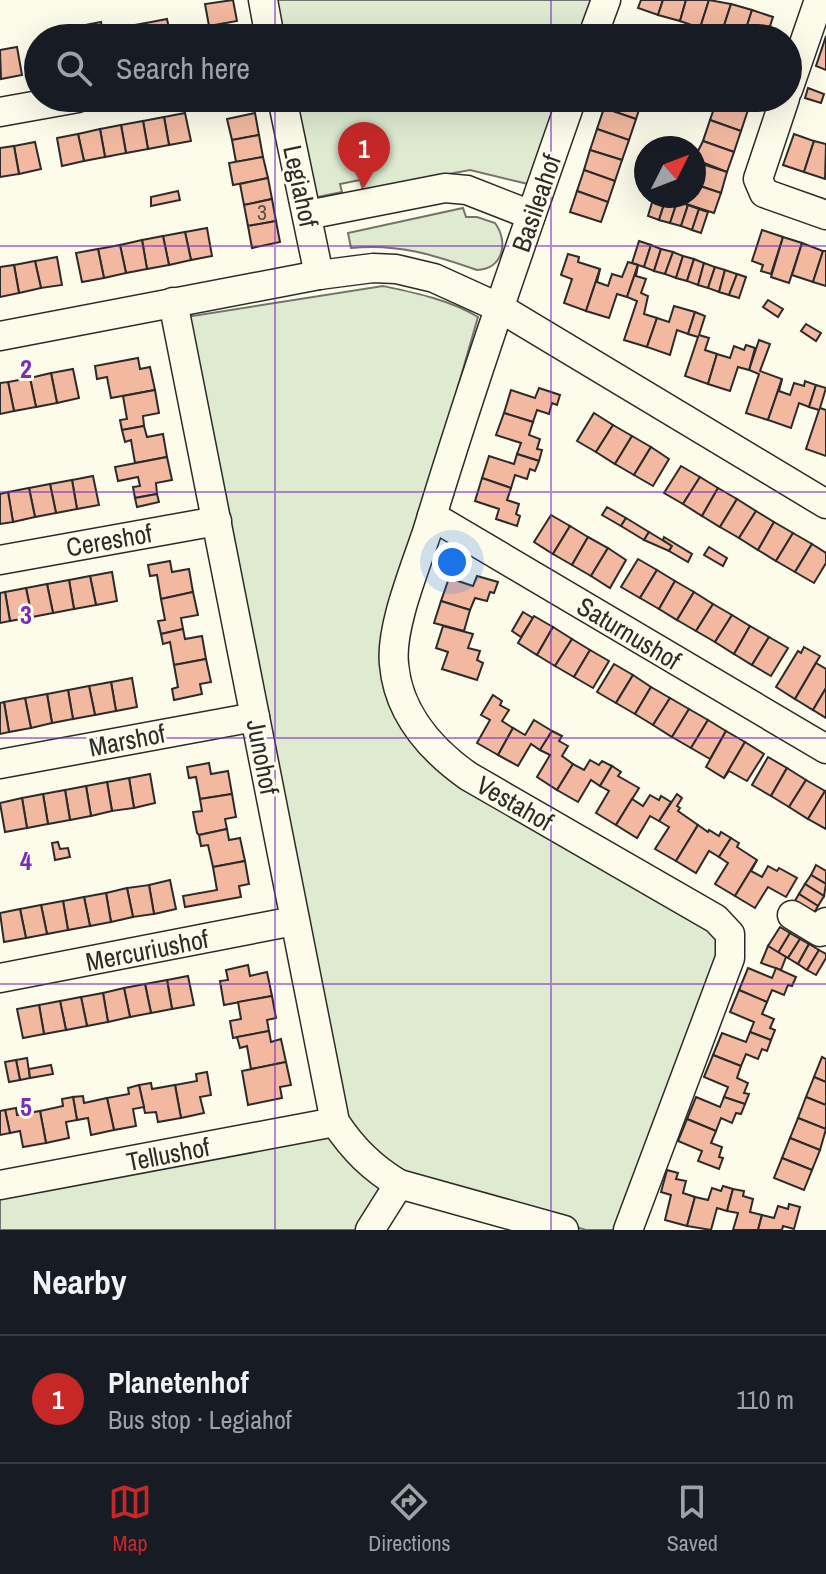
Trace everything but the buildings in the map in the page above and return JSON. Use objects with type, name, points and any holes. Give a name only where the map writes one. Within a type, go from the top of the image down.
[{"type":"street","points":[[263,0],[267,24]]},
{"type":"street","points":[[597,24],[606,0]]},
{"type":"street","points":[[802,49],[819,0]]},
{"type":"street","points":[[0,112],[24,108]]},
{"type":"street","name":"Legiahof","points":[[285,112],[319,275]]},
{"type":"street","name":"Basileahof","points":[[500,308],[567,112]]},
{"type":"street","points":[[780,112],[758,179],[764,193],[826,215]]},
{"type":"street","points":[[309,225],[487,197],[531,215]]},
{"type":"street","points":[[0,336],[319,275],[373,268],[396,269],[446,281],[500,308],[826,504]]},
{"type":"street","name":"Junohof","points":[[173,302],[335,1122],[376,1171],[399,1184]]},
{"type":"street","name":"Vestahof","points":[[500,308],[432,516],[394,646],[394,667],[399,691],[413,721],[438,753],[468,776],[716,919],[730,934],[730,958],[628,1230]]},
{"type":"street","name":"Saturnushof","points":[[432,516],[826,749]]},
{"type":"street","name":"Cereshof","points":[[0,560],[217,521]]},
{"type":"street","name":"Marshof","points":[[0,764],[255,717]]},
{"type":"street","points":[[792,915],[820,932],[826,922]]},
{"type":"street","name":"Mercuriushof","points":[[0,978],[294,921]]},
{"type":"street","name":"Tellushof","points":[[0,1185],[335,1122]]},
{"type":"street","points":[[370,1230],[399,1184],[564,1230]]},
{"type":"green space","points":[[276,0],[596,0],[587,24],[280,24]]},
{"type":"green space","points":[[297,112],[555,112],[528,184],[470,170],[363,190],[360,180],[340,184],[342,192],[313,198]]},
{"type":"green space","points":[[463,208],[466,217],[495,223],[499,230],[501,253],[493,265],[477,270],[400,249],[351,248],[348,233]]},
{"type":"green space","points":[[383,286],[420,294],[478,317],[422,512],[383,629],[404,722],[727,931],[625,1230],[586,1230],[378,1169],[346,1133],[186,317]]},
{"type":"green space","points":[[333,1132],[390,1188],[364,1230],[0,1230],[0,1192]]},
{"type":"place","name":"Planetenhof","points":[[364,188]]}]
